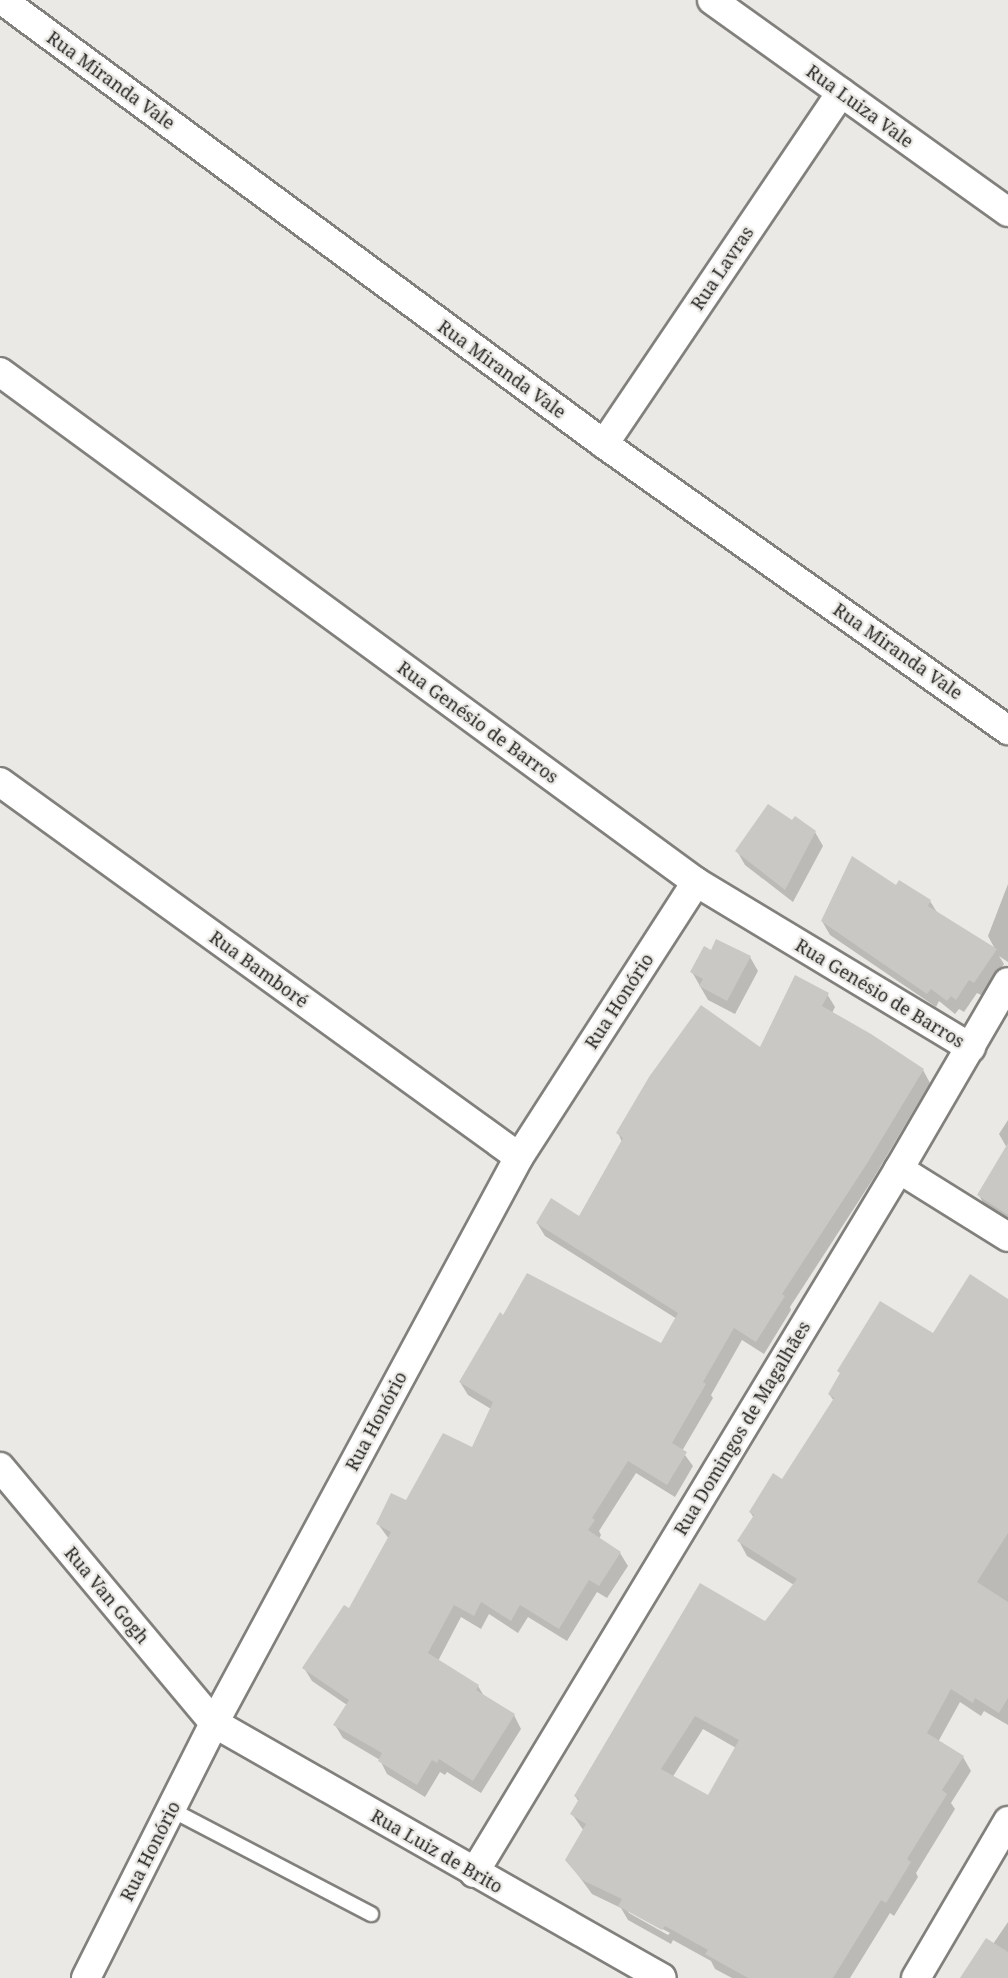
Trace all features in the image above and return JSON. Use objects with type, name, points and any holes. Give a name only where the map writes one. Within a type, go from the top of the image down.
[{"type":"street","name":"Rua Miranda Vale","points":[[2,0],[604,444],[1008,729]]},
{"type":"street","name":"Rua Luiza Vale","points":[[712,0],[1008,212]]},
{"type":"street","name":"Rua Lavras","points":[[604,444],[841,93]]},
{"type":"street","name":"Rua Genésio de Barros","points":[[0,372],[696,882],[971,1048]]},
{"type":"street","name":"Rua Bamboré","points":[[0,782],[519,1157]]},
{"type":"street","name":"Rua Honório","points":[[86,1978],[213,1723],[519,1157],[696,882]]},
{"type":"street","name":"Rua Domingos de Magalhães","points":[[474,1873],[899,1169],[1008,982]]},
{"type":"street","points":[[899,1169],[1008,1237]]},
{"type":"street","name":"Rua Van Gogh","points":[[0,1467],[213,1723]]},
{"type":"street","name":"Rua Luiz de Brito","points":[[213,1723],[662,1978]]},
{"type":"street","points":[[916,1978],[1008,1821]]},
{"type":"lane","points":[[170,1809],[371,1914]]},
{"type":"building","points":[[768,804],[792,820],[795,816],[816,831],[785,890],[735,851]]},
{"type":"building","points":[[852,856],[896,885],[899,880],[931,900],[928,906],[997,949],[974,983],[969,980],[956,1000],[951,996],[947,1001],[931,989],[927,994],[821,921]]},
{"type":"building","points":[[716,939],[751,956],[727,1001],[699,986],[703,979],[690,972],[704,946],[711,950]]},
{"type":"building","points":[[795,975],[829,993],[822,1006],[871,1034],[924,1069],[866,1165],[782,1294],[785,1296],[756,1342],[734,1328],[703,1382],[706,1384],[672,1443],[687,1452],[667,1485],[628,1461],[592,1518],[595,1520],[588,1530],[621,1552],[599,1586],[589,1580],[559,1629],[520,1605],[511,1621],[481,1602],[474,1616],[454,1605],[428,1653],[479,1685],[476,1690],[515,1714],[473,1781],[439,1759],[437,1763],[432,1760],[417,1785],[378,1761],[382,1753],[333,1725],[349,1700],[302,1668],[344,1605],[349,1608],[391,1532],[376,1524],[391,1493],[406,1500],[443,1433],[472,1447],[493,1402],[459,1382],[500,1312],[503,1315],[527,1273],[661,1343],[678,1313],[536,1223],[551,1198],[579,1216],[623,1138],[616,1133],[649,1077],[701,1005],[760,1047]]},
{"type":"building","points":[[1008,1143],[1008,1215],[977,1195]]},
{"type":"building","points":[[970,1274],[1008,1299],[1008,1533],[977,1582],[1008,1602],[1008,1698],[999,1713],[975,1698],[973,1703],[951,1689],[927,1733],[964,1756],[942,1790],[947,1794],[907,1859],[911,1862],[886,1903],[881,1900],[833,1978],[748,1978],[705,1954],[708,1950],[665,1926],[662,1930],[618,1906],[622,1899],[582,1880],[565,1860],[586,1824],[570,1814],[579,1799],[574,1796],[700,1583],[765,1621],[797,1579],[737,1541],[754,1515],[749,1512],[773,1473],[782,1479],[834,1398],[828,1394],[840,1373],[837,1371],[880,1301],[933,1333]],"holes":[[[695,1716],[739,1740],[708,1795],[661,1769]]]},
{"type":"building","points":[[986,1938],[1008,1952],[1008,1978],[960,1978]]}]
